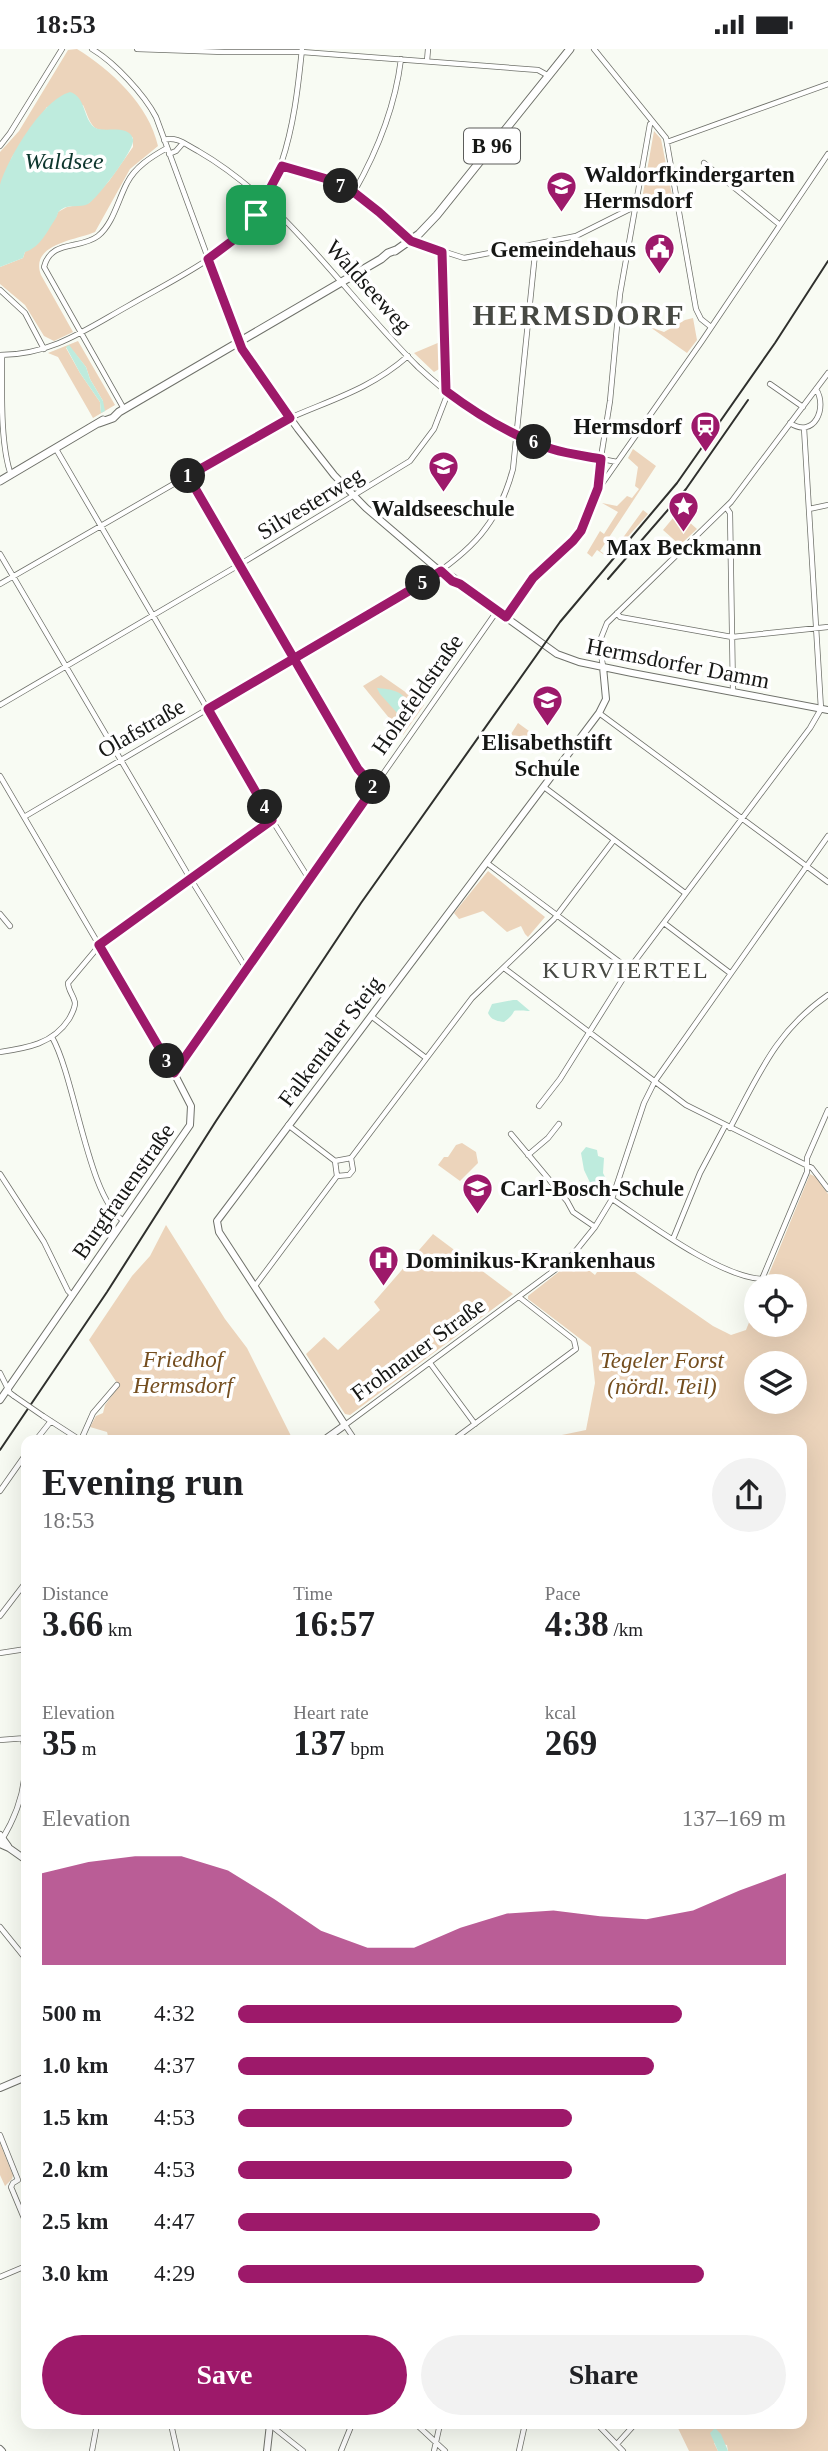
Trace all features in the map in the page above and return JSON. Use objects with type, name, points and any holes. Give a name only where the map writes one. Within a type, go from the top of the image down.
[{"type":"main road","name":"B 96","points":[[0,481],[99,423],[113,418],[381,259],[387,258],[411,241],[437,215],[570,49]]},
{"type":"street","points":[[0,146],[62,49]]},
{"type":"street","name":"Hermsdorfer Damm","points":[[92,49],[150,105],[247,358],[322,461],[393,533],[444,573],[452,576],[563,657],[824,710]]},
{"type":"street","points":[[101,55],[107,49]]},
{"type":"street","points":[[137,49],[211,52],[302,50],[538,70],[549,76]]},
{"type":"street","points":[[427,61],[428,49]]},
{"type":"street","points":[[594,49],[667,142],[698,313],[703,322],[711,327]]},
{"type":"street","points":[[11,475],[3,445],[1,355],[20,354],[59,345],[208,259],[242,231],[265,201],[282,166],[292,128],[302,50]]},
{"type":"street","points":[[354,192],[385,128],[396,95],[401,59]]},
{"type":"street","points":[[667,142],[828,84]]},
{"type":"street","points":[[506,617],[533,578],[580,533],[598,488],[611,401],[620,295],[650,124],[653,122]]},
{"type":"street","name":"Waldseeweg","points":[[164,139],[171,137],[219,165],[265,201],[292,227],[408,356],[446,391],[517,436],[550,449],[617,462]]},
{"type":"street","points":[[169,154],[183,143]]},
{"type":"street","points":[[121,411],[46,273],[46,262],[61,246],[87,241],[99,235],[112,216],[133,174],[141,165],[167,148]]},
{"type":"street","points":[[598,488],[704,339],[828,154]]},
{"type":"street","points":[[704,163],[780,225]]},
{"type":"street","points":[[282,166],[327,179],[354,192],[411,241],[464,258],[577,236],[635,207],[677,200]]},
{"type":"street","name":"Olafstraße","points":[[24,817],[444,573],[478,540],[496,515],[509,483],[517,436],[536,244]]},
{"type":"street","name":"Silvesterweg","points":[[0,705],[398,470],[419,452],[438,421],[446,398],[442,252]]},
{"type":"street","points":[[0,290],[25,313],[44,349]]},
{"type":"street","points":[[0,585],[290,418],[329,404],[366,386],[408,356]]},
{"type":"street","points":[[603,667],[600,637],[607,623],[726,507],[828,373]]},
{"type":"street","points":[[770,384],[803,407]]},
{"type":"street","points":[[790,423],[804,428],[814,426],[823,415],[824,398],[816,389]]},
{"type":"street","points":[[539,1106],[560,1079],[629,969],[824,710],[804,428]]},
{"type":"street","points":[[56,449],[309,880]]},
{"type":"street","points":[[188,476],[358,769],[374,787]]},
{"type":"street","points":[[809,509],[828,505]]},
{"type":"street","points":[[726,507],[730,513],[733,692]]},
{"type":"street","points":[[0,554],[190,879],[247,970]]},
{"type":"street","name":"Hohefeldstraße","points":[[174,1073],[497,611]]},
{"type":"street","points":[[617,613],[620,617],[732,637],[828,627]]},
{"type":"street","name":"Falkentaler Steig","points":[[352,1435],[219,1232],[217,1221],[599,713],[607,698],[603,667]]},
{"type":"street","points":[[599,713],[828,882]]},
{"type":"street","name":"Burgfrauenstraße","points":[[0,776],[190,1101],[192,1121],[0,1400]]},
{"type":"street","points":[[543,787],[685,894]]},
{"type":"street","points":[[0,1052],[34,1045],[52,1037],[64,1027],[75,1006],[68,983],[99,945],[272,820]]},
{"type":"street","name":"Frohnauer Straße","points":[[331,1435],[564,1262],[595,1227],[612,1199],[654,1081],[828,836]]},
{"type":"street","points":[[335,1161],[351,1158],[472,998],[557,915],[614,840]]},
{"type":"street","points":[[486,862],[629,969]]},
{"type":"street","points":[[0,914],[10,926]]},
{"type":"street","points":[[664,923],[730,973]]},
{"type":"street","points":[[504,968],[686,1105],[807,1165],[815,1170],[828,1189]]},
{"type":"street","points":[[673,1240],[700,1173],[784,1034],[806,1011],[828,995]]},
{"type":"street","points":[[370,1016],[426,1058]]},
{"type":"street","points":[[52,1037],[71,1085],[87,1150],[102,1190],[113,1212],[124,1221]]},
{"type":"street","points":[[612,1199],[711,1262],[762,1279],[807,1172],[807,1158],[828,1110]]},
{"type":"street","points":[[528,1154],[548,1138],[559,1124]]},
{"type":"street","points":[[255,1287],[337,1177],[335,1161],[288,1125]]},
{"type":"street","points":[[511,1134],[567,1201],[573,1212],[595,1227]]},
{"type":"street","points":[[337,1177],[349,1175],[353,1170],[351,1158]]},
{"type":"street","points":[[0,1174],[32,1221],[72,1295]]},
{"type":"street","points":[[460,1435],[576,1349],[574,1341],[519,1297]]},
{"type":"street","points":[[430,1363],[475,1424]]},
{"type":"street","points":[[0,1373],[14,1396],[72,1435]]},
{"type":"street","points":[[82,1435],[93,1413],[117,1385]]},
{"type":"street","points":[[40,1435],[51,1421]]},
{"type":"street","points":[[0,1491],[21,1461]]},
{"type":"street","points":[[0,1616],[21,1589]]},
{"type":"street","points":[[0,1653],[21,1650]]},
{"type":"street","points":[[0,1740],[21,1738]]},
{"type":"street","points":[[21,1795],[16,1813],[1,1840],[21,1856]]},
{"type":"street","points":[[0,1927],[21,1953]]},
{"type":"street","points":[[0,2088],[21,2079]]},
{"type":"street","points":[[0,2135],[18,2180]]},
{"type":"street","points":[[21,2179],[11,2184],[21,2211]]},
{"type":"street","points":[[0,2277],[21,2268]]},
{"type":"street","points":[[92,2451],[96,2429]]},
{"type":"street","points":[[172,2429],[177,2451]]},
{"type":"street","points":[[267,2451],[269,2429]]},
{"type":"street","points":[[276,2429],[303,2451]]},
{"type":"street","points":[[341,2451],[350,2429]]},
{"type":"street","points":[[421,2429],[445,2451]]},
{"type":"street","points":[[434,2451],[439,2429]]},
{"type":"street","points":[[519,2451],[524,2429]]},
{"type":"street","points":[[602,2429],[623,2451]]},
{"type":"street","points":[[617,2444],[630,2429]]},
{"type":"green space","name":"Waldsee","points":[[77,49],[103,67],[127,90],[146,117],[158,146],[130,169],[95,232],[57,245],[42,256],[39,265],[41,275],[73,332],[54,341],[44,336],[25,305],[0,284],[0,267],[23,258],[58,212],[67,207],[89,203],[109,181],[133,147],[133,138],[123,131],[94,127],[83,105],[47,107],[12,157],[0,187],[0,152],[19,131],[68,50]]},
{"type":"green space","points":[[654,131],[661,139],[672,195],[642,199]]},
{"type":"green space","points":[[693,318],[697,340],[687,353],[650,327],[664,332]]},
{"type":"green space","points":[[78,341],[115,405],[93,418],[58,357],[48,353]],"holes":[[[69,346],[86,367],[103,401],[101,413],[100,402],[66,348]]]},
{"type":"green space","points":[[440,342],[441,368],[434,372],[414,353]]},
{"type":"green space","points":[[633,449],[656,466],[600,551],[609,557],[643,510],[648,514],[609,558],[597,550],[592,557],[587,553],[600,531],[604,534],[618,512],[602,503],[617,506],[627,496],[632,498],[639,489],[635,486],[638,467],[628,458]]},
{"type":"green space","points":[[678,512],[697,529],[680,545],[663,530]]},
{"type":"green space","points":[[381,675],[424,705],[403,735],[363,686]]},
{"type":"green space","points":[[518,723],[540,739],[532,749],[511,734]]},
{"type":"green space","points":[[488,871],[545,917],[528,937],[521,926],[507,932],[483,911],[459,919],[454,913]]},
{"type":"green space","points":[[462,1143],[476,1152],[478,1163],[460,1181],[438,1165],[456,1145]]},
{"type":"green space","name":"Tegeler Forst (nördl. Teil)","points":[[810,1174],[816,1177],[828,1194],[828,2451],[728,2451],[727,2445],[714,2443],[718,2451],[689,2451],[678,2429],[807,2429],[807,1435],[562,1435],[586,1430],[595,1383],[591,1347],[528,1299],[528,1296],[575,1259],[595,1275],[597,1272],[635,1272],[713,1326],[731,1335],[744,1331],[744,1337],[807,1337],[807,1274],[769,1274]]},
{"type":"green space","name":"Friedhof Hermsdorf","points":[[166,1225],[225,1319],[247,1348],[290,1435],[108,1435],[107,1432],[90,1427],[96,1416],[103,1413],[105,1405],[119,1386],[89,1340],[132,1276],[150,1256]]},
{"type":"green space","points":[[433,1234],[513,1294],[350,1415],[345,1414],[306,1354],[324,1337],[338,1350],[380,1310],[374,1302]]},
{"type":"green space","points":[[0,2143],[13,2175],[5,2186],[0,2175]]},
{"type":"water","name":"Waldsee","points":[[70,92],[79,98],[94,127],[126,131],[133,139],[132,144],[115,173],[93,200],[85,205],[60,210],[43,238],[31,250],[25,252],[23,258],[0,267],[0,185],[4,174],[18,146],[38,118],[59,97]]},
{"type":"water","points":[[69,345],[86,367],[103,401],[105,411],[101,413],[100,402],[80,373],[66,347]]},
{"type":"water","points":[[377,688],[401,694],[409,706],[398,714]]},
{"type":"water","points":[[517,1000],[530,1011],[515,1011],[504,1022],[494,1020],[489,1015],[492,1004]]},
{"type":"water","points":[[586,1147],[597,1150],[598,1156],[604,1158],[603,1173],[607,1181],[600,1193],[595,1193],[584,1170],[581,1153]]},
{"type":"water","points":[[716,2429],[721,2434],[728,2451],[718,2451],[710,2433]]},
{"type":"tram line","points":[[0,1450],[107,1292],[216,1121],[361,903],[560,622],[677,483],[775,343],[828,261]]},
{"type":"tram line","points":[[608,579],[686,489],[748,400]]},
{"type":"place","name":"Waldorfkindergarten Hermsdorf","points":[[561,214]]},
{"type":"place","name":"Gemeindehaus","points":[[659,276]]},
{"type":"place","name":"Hermsdorf","points":[[705,453]]},
{"type":"place","name":"Waldseeschule","points":[[443,494]]},
{"type":"place","name":"Max Beckmann","points":[[684,533]]},
{"type":"place","name":"Elisabethstift Schule","points":[[547,728]]},
{"type":"place","name":"Carl-Bosch-Schule","points":[[477,1215]]},
{"type":"place","name":"Dominikus-Krankenhaus","points":[[383,1287]]},
{"type":"district","name":"HERMSDORF","points":[[579,315]]},
{"type":"district","name":"KURVIERTEL","points":[[626,970]]},
{"type":"route","points":[[256,215],[232,241],[208,259],[242,349],[290,418],[188,476],[295,658],[358,769],[374,787],[174,1073],[99,945],[272,820],[208,709],[295,658],[424,582],[441,571],[454,583],[460,584],[506,617],[533,578],[580,533],[598,488],[601,459],[550,449],[517,436],[446,391],[442,252],[411,241],[351,190],[327,179],[282,166],[256,215]]}]
